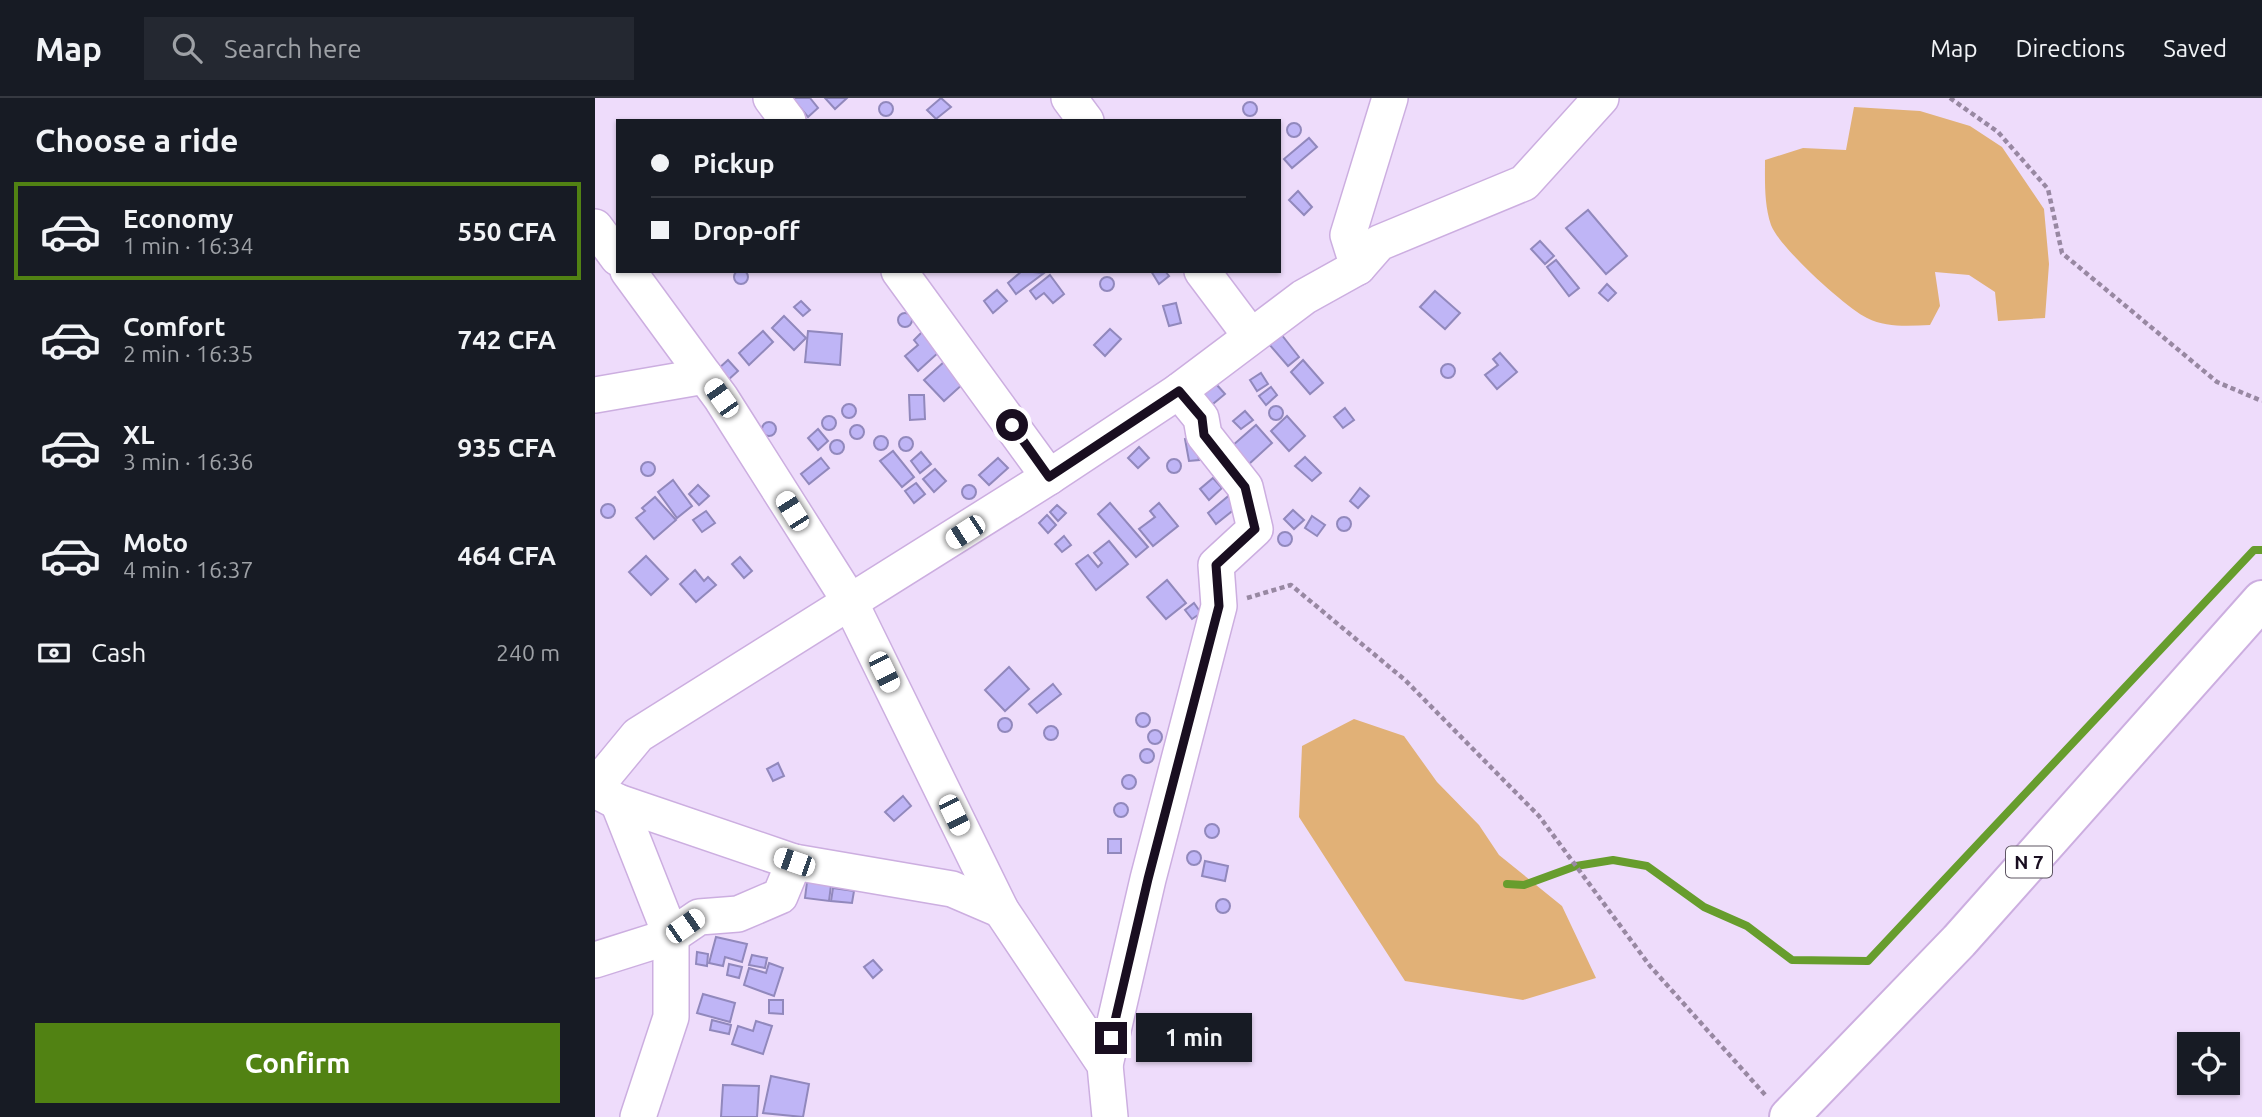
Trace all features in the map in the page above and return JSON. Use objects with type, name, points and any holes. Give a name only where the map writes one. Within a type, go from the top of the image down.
[{"type":"highway","name":"N 7","points":[[1781,1110],[1959,941],[2262,600]]},
{"type":"street","points":[[771,98],[787,119]]},
{"type":"street","points":[[1069,98],[1085,119]]},
{"type":"street","points":[[1358,267],[1348,235],[1389,98]]},
{"type":"street","points":[[603,793],[638,734],[849,600],[944,546],[1179,391],[1304,297],[1358,267],[1379,243],[1524,183],[1601,98]]},
{"type":"street","points":[[595,227],[616,255]]},
{"type":"street","points":[[629,273],[705,376],[849,600],[1001,910],[1105,1065]]},
{"type":"street","points":[[900,273],[1049,477]]},
{"type":"street","points":[[1204,273],[1250,335]]},
{"type":"street","points":[[595,395],[705,376]]},
{"type":"street","points":[[1110,1117],[1105,1065],[1148,879],[1219,606],[1216,565],[1255,529],[1245,487],[1204,435],[1202,418],[1179,391]]},
{"type":"street","points":[[603,793],[794,862],[952,889],[1001,910]]},
{"type":"street","points":[[603,793],[671,936],[671,1017],[638,1117]]},
{"type":"street","points":[[595,960],[671,936],[699,917],[738,915],[780,896],[794,862]]},
{"type":"path","points":[[1950,98],[1998,132],[2047,189],[2062,253],[2217,382],[2262,401]]},
{"type":"path","points":[[1219,606],[1291,586],[1405,680],[1539,816],[1650,966],[1781,1110]]},
{"type":"shaded area","points":[[1854,107],[1920,111],[1970,126],[2002,147],[2044,209],[2049,264],[2045,318],[1998,321],[1995,292],[1969,275],[1935,272],[1940,306],[1930,325],[1898,326],[1882,323],[1867,318],[1844,302],[1786,247],[1771,225],[1769,217],[1765,193],[1765,160],[1803,148],[1846,150]]},
{"type":"shaded area","points":[[1354,719],[1404,736],[1437,782],[1479,825],[1499,855],[1562,906],[1596,978],[1523,1000],[1405,981],[1299,817],[1302,746]]},
{"type":"building","points":[[792,98],[810,98],[818,108],[808,117]]},
{"type":"building","points":[[825,98],[847,98],[835,109]]},
{"type":"building","points":[[941,98],[951,107],[936,119],[927,110]]},
{"type":"building","points":[[883,102],[889,102],[893,109],[889,116],[883,116],[879,112],[879,106]]},
{"type":"building","points":[[1247,102],[1253,102],[1257,109],[1253,116],[1247,116],[1243,112],[1243,106]]},
{"type":"building","points":[[1294,123],[1299,125],[1299,135],[1294,137],[1289,135],[1287,130],[1289,125]]},
{"type":"building","points":[[1309,138],[1317,147],[1292,168],[1284,159]]},
{"type":"building","points":[[1298,191],[1312,207],[1304,215],[1289,200]]},
{"type":"building","points":[[1588,210],[1627,256],[1606,274],[1566,228]]},
{"type":"building","points":[[1540,241],[1554,256],[1545,264],[1531,249]]},
{"type":"building","points":[[1556,260],[1579,288],[1569,296],[1547,267]]},
{"type":"building","points":[[736,273],[746,273],[746,282],[736,282]]},
{"type":"building","points":[[1020,273],[1044,273],[1016,294],[1008,283]]},
{"type":"building","points":[[1152,273],[1167,273],[1169,276],[1159,284]]},
{"type":"building","points":[[1050,275],[1064,294],[1053,303],[1044,293],[1036,299],[1030,291]]},
{"type":"building","points":[[1104,277],[1110,277],[1114,284],[1110,291],[1104,291],[1100,287],[1100,281]]},
{"type":"building","points":[[1607,284],[1616,293],[1608,301],[1599,293]]},
{"type":"building","points":[[997,290],[1007,301],[993,313],[984,301]]},
{"type":"building","points":[[1435,291],[1460,313],[1445,329],[1420,307]]},
{"type":"building","points":[[801,301],[810,310],[803,316],[794,307]]},
{"type":"building","points":[[1176,303],[1181,323],[1169,326],[1163,306]]},
{"type":"building","points":[[902,313],[908,313],[912,320],[908,327],[902,327],[898,323],[898,317]]},
{"type":"building","points":[[784,316],[806,338],[794,350],[772,328]]},
{"type":"building","points":[[1110,329],[1121,339],[1105,356],[1094,345]]},
{"type":"building","points":[[763,331],[773,342],[749,365],[739,353]]},
{"type":"building","points":[[808,331],[842,334],[840,365],[805,362]]},
{"type":"building","points":[[922,332],[939,352],[918,371],[905,356],[918,345],[914,340]]},
{"type":"building","points":[[1281,334],[1299,357],[1288,366],[1269,344]]},
{"type":"building","points":[[1500,353],[1517,372],[1497,389],[1485,375],[1498,365],[1493,359]]},
{"type":"building","points":[[728,360],[738,371],[728,380],[718,369]]},
{"type":"building","points":[[1303,360],[1323,383],[1310,394],[1291,372]]},
{"type":"building","points":[[945,361],[964,383],[944,401],[924,380]]},
{"type":"building","points":[[1445,364],[1451,364],[1455,371],[1451,378],[1445,378],[1441,374],[1441,368]]},
{"type":"building","points":[[1261,373],[1268,384],[1257,391],[1250,380]]},
{"type":"building","points":[[1216,384],[1225,394],[1208,408],[1200,398]]},
{"type":"building","points":[[1271,387],[1277,395],[1266,405],[1259,396]]},
{"type":"building","points":[[909,395],[924,395],[925,419],[910,420]]},
{"type":"building","points":[[846,404],[852,404],[856,411],[852,418],[846,418],[842,414],[842,408]]},
{"type":"building","points":[[1273,406],[1279,406],[1283,413],[1279,420],[1273,420],[1269,416],[1269,410]]},
{"type":"building","points":[[1345,408],[1354,420],[1343,428],[1334,417]]},
{"type":"building","points":[[1245,411],[1253,420],[1241,429],[1233,421]]},
{"type":"building","points":[[826,416],[832,416],[836,423],[832,430],[826,430],[822,426],[822,420]]},
{"type":"building","points":[[1287,416],[1305,436],[1289,451],[1271,431]]},
{"type":"building","points":[[766,422],[772,422],[776,429],[772,436],[766,436],[762,432],[762,426]]},
{"type":"building","points":[[854,425],[860,425],[864,432],[860,439],[854,439],[850,435],[850,429]]},
{"type":"building","points":[[1256,425],[1272,443],[1249,464],[1232,446]]},
{"type":"building","points":[[818,429],[828,441],[818,450],[808,438]]},
{"type":"building","points":[[878,436],[884,436],[888,443],[884,450],[878,450],[874,446],[874,440]]},
{"type":"building","points":[[906,437],[911,439],[911,449],[906,451],[901,449],[899,444],[901,439]]},
{"type":"building","points":[[1195,437],[1199,460],[1189,461],[1185,439]]},
{"type":"building","points":[[834,440],[840,440],[844,447],[840,454],[834,454],[830,450],[830,444]]},
{"type":"building","points":[[1139,447],[1149,458],[1138,468],[1128,458]]},
{"type":"building","points":[[893,451],[914,477],[902,487],[880,461]]},
{"type":"building","points":[[921,452],[931,464],[920,473],[911,461]]},
{"type":"building","points":[[1305,457],[1321,473],[1312,481],[1295,466]]},
{"type":"building","points":[[821,458],[829,468],[809,484],[801,474]]},
{"type":"building","points":[[998,458],[1008,468],[989,485],[979,475]]},
{"type":"building","points":[[1171,459],[1177,459],[1181,466],[1177,473],[1171,473],[1167,469],[1167,463]]},
{"type":"building","points":[[648,462],[653,464],[653,474],[648,476],[643,474],[641,469],[643,464]]},
{"type":"building","points":[[935,469],[946,481],[934,492],[923,479]]},
{"type":"building","points":[[1213,478],[1222,488],[1209,500],[1200,489]]},
{"type":"building","points":[[673,480],[692,506],[677,518],[658,492]]},
{"type":"building","points":[[916,483],[925,494],[914,503],[905,491]]},
{"type":"building","points":[[698,485],[709,496],[699,505],[689,494]]},
{"type":"building","points":[[969,485],[974,487],[974,497],[969,499],[964,497],[962,492],[964,487]]},
{"type":"building","points":[[1360,488],[1369,496],[1358,508],[1350,501]]},
{"type":"building","points":[[1232,493],[1241,504],[1216,524],[1208,513]]},
{"type":"building","points":[[655,497],[676,520],[654,539],[636,518],[645,511],[642,508]]},
{"type":"building","points":[[1110,503],[1148,547],[1136,557],[1098,514]]},
{"type":"building","points":[[1159,503],[1178,526],[1153,546],[1139,529],[1155,517],[1150,511]]},
{"type":"building","points":[[605,504],[611,504],[615,511],[611,518],[605,518],[601,514],[601,508]]},
{"type":"building","points":[[1057,505],[1066,513],[1058,521],[1050,512]]},
{"type":"building","points":[[1293,510],[1304,520],[1294,529],[1284,519]]},
{"type":"building","points":[[706,511],[715,523],[702,532],[693,520]]},
{"type":"building","points":[[1047,515],[1056,525],[1048,533],[1039,523]]},
{"type":"building","points":[[1312,516],[1325,525],[1317,536],[1305,528]]},
{"type":"building","points":[[1341,517],[1347,517],[1351,524],[1347,531],[1341,531],[1337,527],[1337,521]]},
{"type":"building","points":[[1282,532],[1288,532],[1292,539],[1288,546],[1282,546],[1278,542],[1278,536]]},
{"type":"building","points":[[1064,536],[1071,545],[1062,552],[1055,544]]},
{"type":"building","points":[[1109,541],[1128,564],[1096,590],[1076,564],[1088,555],[1098,567],[1102,563],[1094,553]]},
{"type":"building","points":[[646,556],[668,579],[651,595],[629,572]]},
{"type":"building","points":[[740,557],[752,571],[744,578],[732,564]]},
{"type":"building","points":[[695,570],[704,581],[708,577],[716,585],[696,602],[680,584]]},
{"type":"building","points":[[1167,580],[1186,603],[1166,619],[1147,597]]},
{"type":"building","points":[[1194,603],[1201,613],[1192,619],[1185,610]]},
{"type":"building","points":[[1009,667],[1029,689],[1005,711],[985,690]]},
{"type":"building","points":[[1053,684],[1061,694],[1037,713],[1029,704]]},
{"type":"building","points":[[1143,713],[1148,715],[1148,725],[1143,727],[1138,725],[1136,720],[1138,715]]},
{"type":"building","points":[[1005,718],[1010,720],[1010,730],[1005,732],[1000,730],[998,725],[1000,720]]},
{"type":"building","points":[[1048,726],[1054,726],[1058,733],[1054,740],[1048,740],[1044,736],[1044,730]]},
{"type":"building","points":[[1155,730],[1160,732],[1160,742],[1155,744],[1150,742],[1148,737],[1150,732]]},
{"type":"building","points":[[1144,749],[1150,749],[1154,756],[1150,763],[1144,763],[1140,759],[1140,753]]},
{"type":"building","points":[[778,763],[784,776],[773,781],[767,769]]},
{"type":"building","points":[[1129,775],[1134,777],[1134,787],[1129,789],[1124,787],[1122,782],[1124,777]]},
{"type":"building","points":[[903,796],[911,806],[894,821],[885,812]]},
{"type":"building","points":[[1118,803],[1124,803],[1128,810],[1124,817],[1118,817],[1114,813],[1114,807]]},
{"type":"building","points":[[1212,824],[1217,826],[1217,836],[1212,838],[1207,836],[1205,831],[1207,826]]},
{"type":"building","points":[[1108,839],[1121,839],[1121,853],[1108,853]]},
{"type":"building","points":[[1191,851],[1197,851],[1201,858],[1197,865],[1191,865],[1187,861],[1187,855]]},
{"type":"building","points":[[1205,861],[1228,866],[1225,881],[1202,876]]},
{"type":"building","points":[[807,882],[831,885],[829,901],[805,898]]},
{"type":"building","points":[[833,888],[854,891],[852,903],[831,901]]},
{"type":"building","points":[[1220,899],[1226,899],[1230,906],[1226,913],[1220,913],[1216,909],[1216,903]]},
{"type":"building","points":[[716,937],[747,944],[742,962],[725,957],[723,966],[709,963]]},
{"type":"building","points":[[697,952],[708,954],[707,966],[696,964]]},
{"type":"building","points":[[752,955],[767,958],[765,968],[749,965]]},
{"type":"building","points":[[873,960],[882,970],[873,978],[864,967]]},
{"type":"building","points":[[769,963],[783,968],[774,996],[744,985],[749,968],[766,973]]},
{"type":"building","points":[[729,964],[742,967],[739,978],[727,975]]},
{"type":"building","points":[[703,994],[735,1003],[730,1022],[697,1013]]},
{"type":"building","points":[[769,1000],[783,1000],[783,1014],[769,1013]]},
{"type":"building","points":[[712,1020],[731,1025],[729,1034],[710,1030]]},
{"type":"building","points":[[756,1021],[772,1026],[763,1054],[732,1044],[738,1026],[753,1031]]},
{"type":"building","points":[[771,1076],[809,1084],[803,1117],[763,1113]]},
{"type":"building","points":[[723,1085],[759,1086],[757,1117],[721,1117]]},
{"type":"waterway","points":[[1507,884],[1524,885],[1576,866],[1613,860],[1647,866],[1704,907],[1747,926],[1792,960],[1868,961],[2254,550],[2262,550]]},
{"type":"route","points":[[1012,425],[1049,477],[1179,391],[1202,418],[1204,435],[1245,487],[1255,529],[1216,565],[1219,606],[1148,879],[1111,1038]]}]
